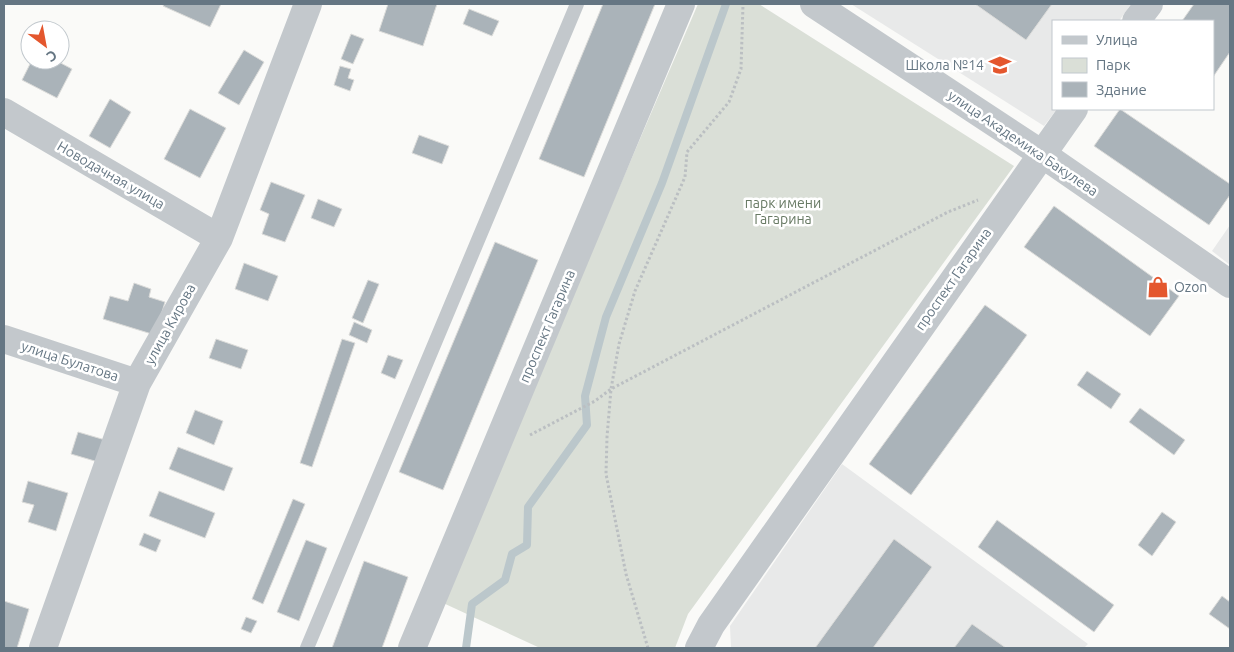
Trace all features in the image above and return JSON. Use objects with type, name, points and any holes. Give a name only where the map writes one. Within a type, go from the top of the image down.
[{"type":"street","name":"улица Кирова","points":[[42,648],[137,382],[219,238],[308,4]]},
{"type":"street","name":"проспект Гагарина","points":[[412,648],[681,4]]},
{"type":"street","name":"улица Академика Бакулева","points":[[814,4],[1042,154],[1230,284]]},
{"type":"street","points":[[1137,20],[1149,4]]},
{"type":"street","name":"проспект Гагарина","points":[[700,648],[711,625],[1073,110]]},
{"type":"street","name":"Новодачная улица","points":[[4,112],[219,238]]},
{"type":"street","name":"улица Булатова","points":[[4,339],[137,382]]},
{"type":"lane","points":[[307,648],[577,4]]},
{"type":"path","points":[[648,648],[626,574],[606,474],[611,389],[619,344],[635,291],[685,177],[687,152],[729,102],[740,69],[743,4]]},
{"type":"path","points":[[565,417],[595,401],[611,389],[948,212],[984,198]]},
{"type":"shaded area","name":"Школа №14","points":[[851,4],[1131,4],[1120,20],[1052,20],[1052,110],[1056,110],[1044,126]]},
{"type":"shaded area","points":[[1230,225],[1230,265],[1212,251]]},
{"type":"shaded area","points":[[842,464],[1088,644],[1084,648],[731,648],[730,626]]},
{"type":"green space","name":"парк имени Гагарина","points":[[698,4],[759,4],[1014,166],[688,614],[675,648],[540,648],[441,602]]},
{"type":"building","points":[[164,4],[221,4],[210,27],[163,6]]},
{"type":"building","points":[[388,4],[437,4],[423,46],[379,31]]},
{"type":"building","points":[[603,4],[655,4],[584,177],[539,159]]},
{"type":"building","name":"Школа №14","points":[[975,4],[1052,4],[1026,40]]},
{"type":"building","points":[[1194,4],[1230,4],[1230,52],[1214,76],[1214,20],[1183,20]]},
{"type":"building","points":[[469,9],[499,21],[492,36],[463,24]]},
{"type":"building","points":[[351,34],[364,39],[353,64],[341,59]]},
{"type":"building","points":[[244,50],[264,62],[239,105],[218,93]]},
{"type":"building","points":[[340,66],[351,69],[348,78],[354,80],[350,91],[334,85]]},
{"type":"building","points":[[72,69],[57,98],[22,80],[27,70]]},
{"type":"building","points":[[110,99],[131,112],[110,148],[89,136]]},
{"type":"building","points":[[190,109],[226,128],[200,178],[164,159]]},
{"type":"building","points":[[1119,110],[1121,110],[1230,184],[1230,195],[1209,225],[1094,146]]},
{"type":"building","points":[[419,135],[449,146],[442,164],[412,153]]},
{"type":"building","points":[[271,182],[305,195],[285,242],[262,234],[269,214],[260,210]]},
{"type":"building","points":[[318,199],[342,209],[334,227],[311,218]]},
{"type":"building","points":[[1054,206],[1179,296],[1150,336],[1024,247]]},
{"type":"building","points":[[495,242],[538,260],[443,490],[399,472]]},
{"type":"building","points":[[244,263],[278,276],[268,301],[235,289]]},
{"type":"building","points":[[368,280],[379,284],[363,323],[352,318]]},
{"type":"building","points":[[134,283],[151,289],[149,297],[165,302],[155,335],[103,319],[110,296],[128,301]]},
{"type":"building","points":[[985,305],[1027,335],[911,495],[869,464]]},
{"type":"building","points":[[354,322],[372,330],[367,343],[349,335]]},
{"type":"building","points":[[216,339],[248,350],[241,369],[209,358]]},
{"type":"building","points":[[342,339],[355,343],[312,467],[300,463]]},
{"type":"building","points":[[388,355],[403,360],[395,379],[381,373]]},
{"type":"building","points":[[1087,371],[1121,394],[1111,409],[1077,385]]},
{"type":"building","points":[[1140,408],[1185,440],[1174,455],[1129,422]]},
{"type":"building","points":[[195,410],[223,421],[214,445],[186,433]]},
{"type":"building","points":[[78,432],[112,442],[105,464],[71,454]]},
{"type":"building","points":[[178,447],[233,468],[224,491],[169,469]]},
{"type":"building","points":[[28,481],[68,493],[56,531],[28,522],[34,505],[22,502]]},
{"type":"building","points":[[159,491],[215,513],[205,538],[149,516]]},
{"type":"building","points":[[293,499],[305,504],[263,604],[252,599]]},
{"type":"building","points":[[1162,512],[1176,522],[1152,556],[1138,545]]},
{"type":"building","points":[[997,520],[1114,605],[1094,632],[978,547]]},
{"type":"building","points":[[144,533],[161,540],[156,552],[139,545]]},
{"type":"building","points":[[894,539],[932,567],[873,648],[815,648]]},
{"type":"building","points":[[306,540],[327,548],[299,621],[277,612]]},
{"type":"building","points":[[364,561],[408,577],[382,648],[332,648]]},
{"type":"building","points":[[1222,596],[1230,602],[1230,629],[1209,614]]},
{"type":"building","points":[[4,601],[29,609],[17,648],[4,648]]},
{"type":"building","points":[[246,617],[257,621],[251,633],[241,629]]},
{"type":"building","points":[[972,624],[1006,648],[954,648]]},
{"type":"waterway","points":[[466,648],[472,604],[505,580],[512,554],[527,545],[528,507],[587,425],[585,396],[606,317],[662,183],[726,4]]},
{"type":"place","name":"Школа №14","points":[[1000,65]]},
{"type":"place","name":"Ozon","points":[[1158,287]]}]
